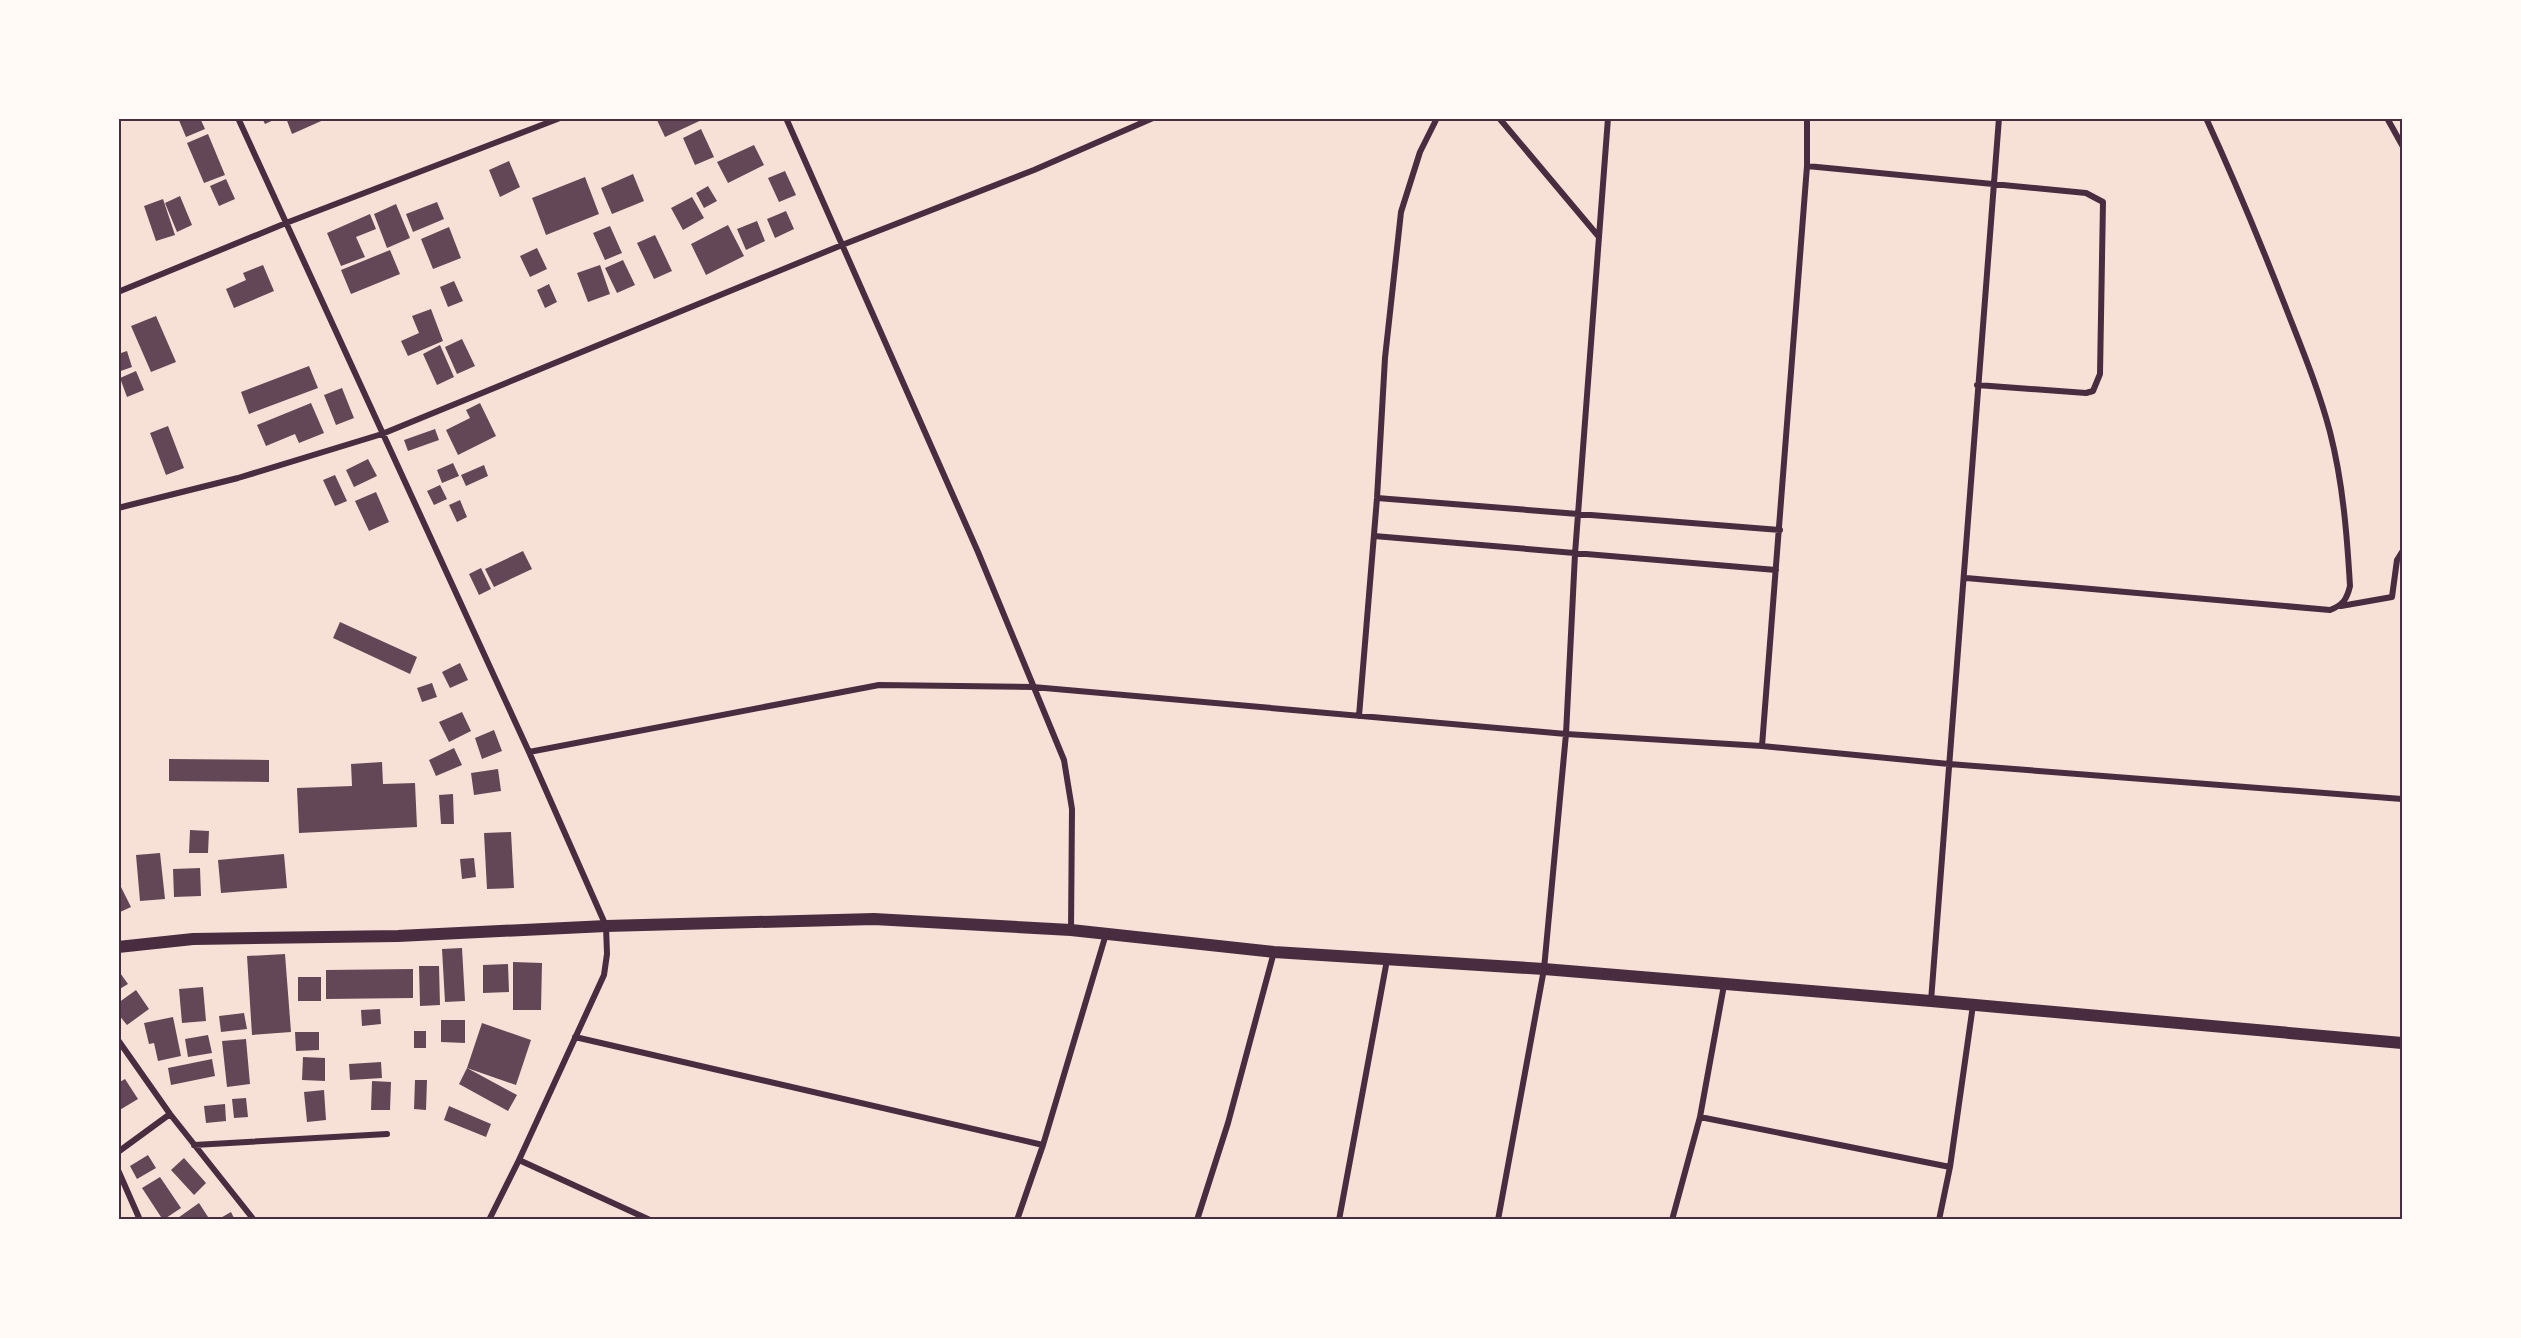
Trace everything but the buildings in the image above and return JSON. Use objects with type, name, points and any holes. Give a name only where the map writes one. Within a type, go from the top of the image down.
[{"type":"main road","points":[[118,947],[194,939],[398,936],[606,926],[874,919],[1071,930],[1274,952],[1544,969],[1931,1000],[2403,1043]]},
{"type":"street","points":[[238,118],[529,752],[606,926],[607,954],[604,975],[489,1220]]},
{"type":"street","points":[[118,292],[286,223],[560,118]]},
{"type":"street","points":[[786,118],[978,552],[1064,760],[1070,784],[1071,930]]},
{"type":"street","points":[[118,508],[238,478],[382,434],[842,245],[1034,170],[1153,118]]},
{"type":"street","points":[[1359,716],[1377,498],[1385,358],[1401,212],[1420,152],[1437,118]]},
{"type":"street","points":[[1499,118],[1599,237]]},
{"type":"street","points":[[1498,1220],[1544,969],[1566,734],[1575,554],[1608,118]]},
{"type":"street","points":[[1762,746],[1807,166],[1807,118]]},
{"type":"street","points":[[1931,1000],[1966,578],[1977,385],[1999,118]]},
{"type":"street","points":[[2206,118],[2263,250],[2313,378],[2330,433],[2343,500],[2350,586],[2348,597],[2341,606]]},
{"type":"street","points":[[2387,118],[2403,145]]},
{"type":"street","points":[[1807,166],[2086,193],[2103,202],[2100,374],[2093,391],[2086,393],[1977,385]]},
{"type":"street","points":[[1377,498],[1780,530]]},
{"type":"street","points":[[1374,537],[1776,570]]},
{"type":"street","points":[[1966,578],[2330,610],[2392,597],[2397,560],[2403,552]]},
{"type":"street","points":[[529,752],[879,685],[1033,687],[1566,734],[1762,746],[1949,764],[2403,799]]},
{"type":"street","points":[[1017,1220],[1043,1145],[1106,934]]},
{"type":"street","points":[[1197,1220],[1228,1123],[1274,952]]},
{"type":"street","points":[[1339,1220],[1387,960]]},
{"type":"street","points":[[1672,1220],[1700,1117],[1724,985]]},
{"type":"street","points":[[1939,1220],[1950,1167],[1973,1005]]},
{"type":"street","points":[[575,1037],[1043,1145]]},
{"type":"street","points":[[118,1040],[170,1114],[254,1220]]},
{"type":"street","points":[[118,1152],[170,1114]]},
{"type":"street","points":[[1700,1117],[1950,1167]]},
{"type":"street","points":[[194,1145],[387,1134]]},
{"type":"street","points":[[519,1160],[650,1220]]},
{"type":"street","points":[[118,1170],[140,1220]]}]
